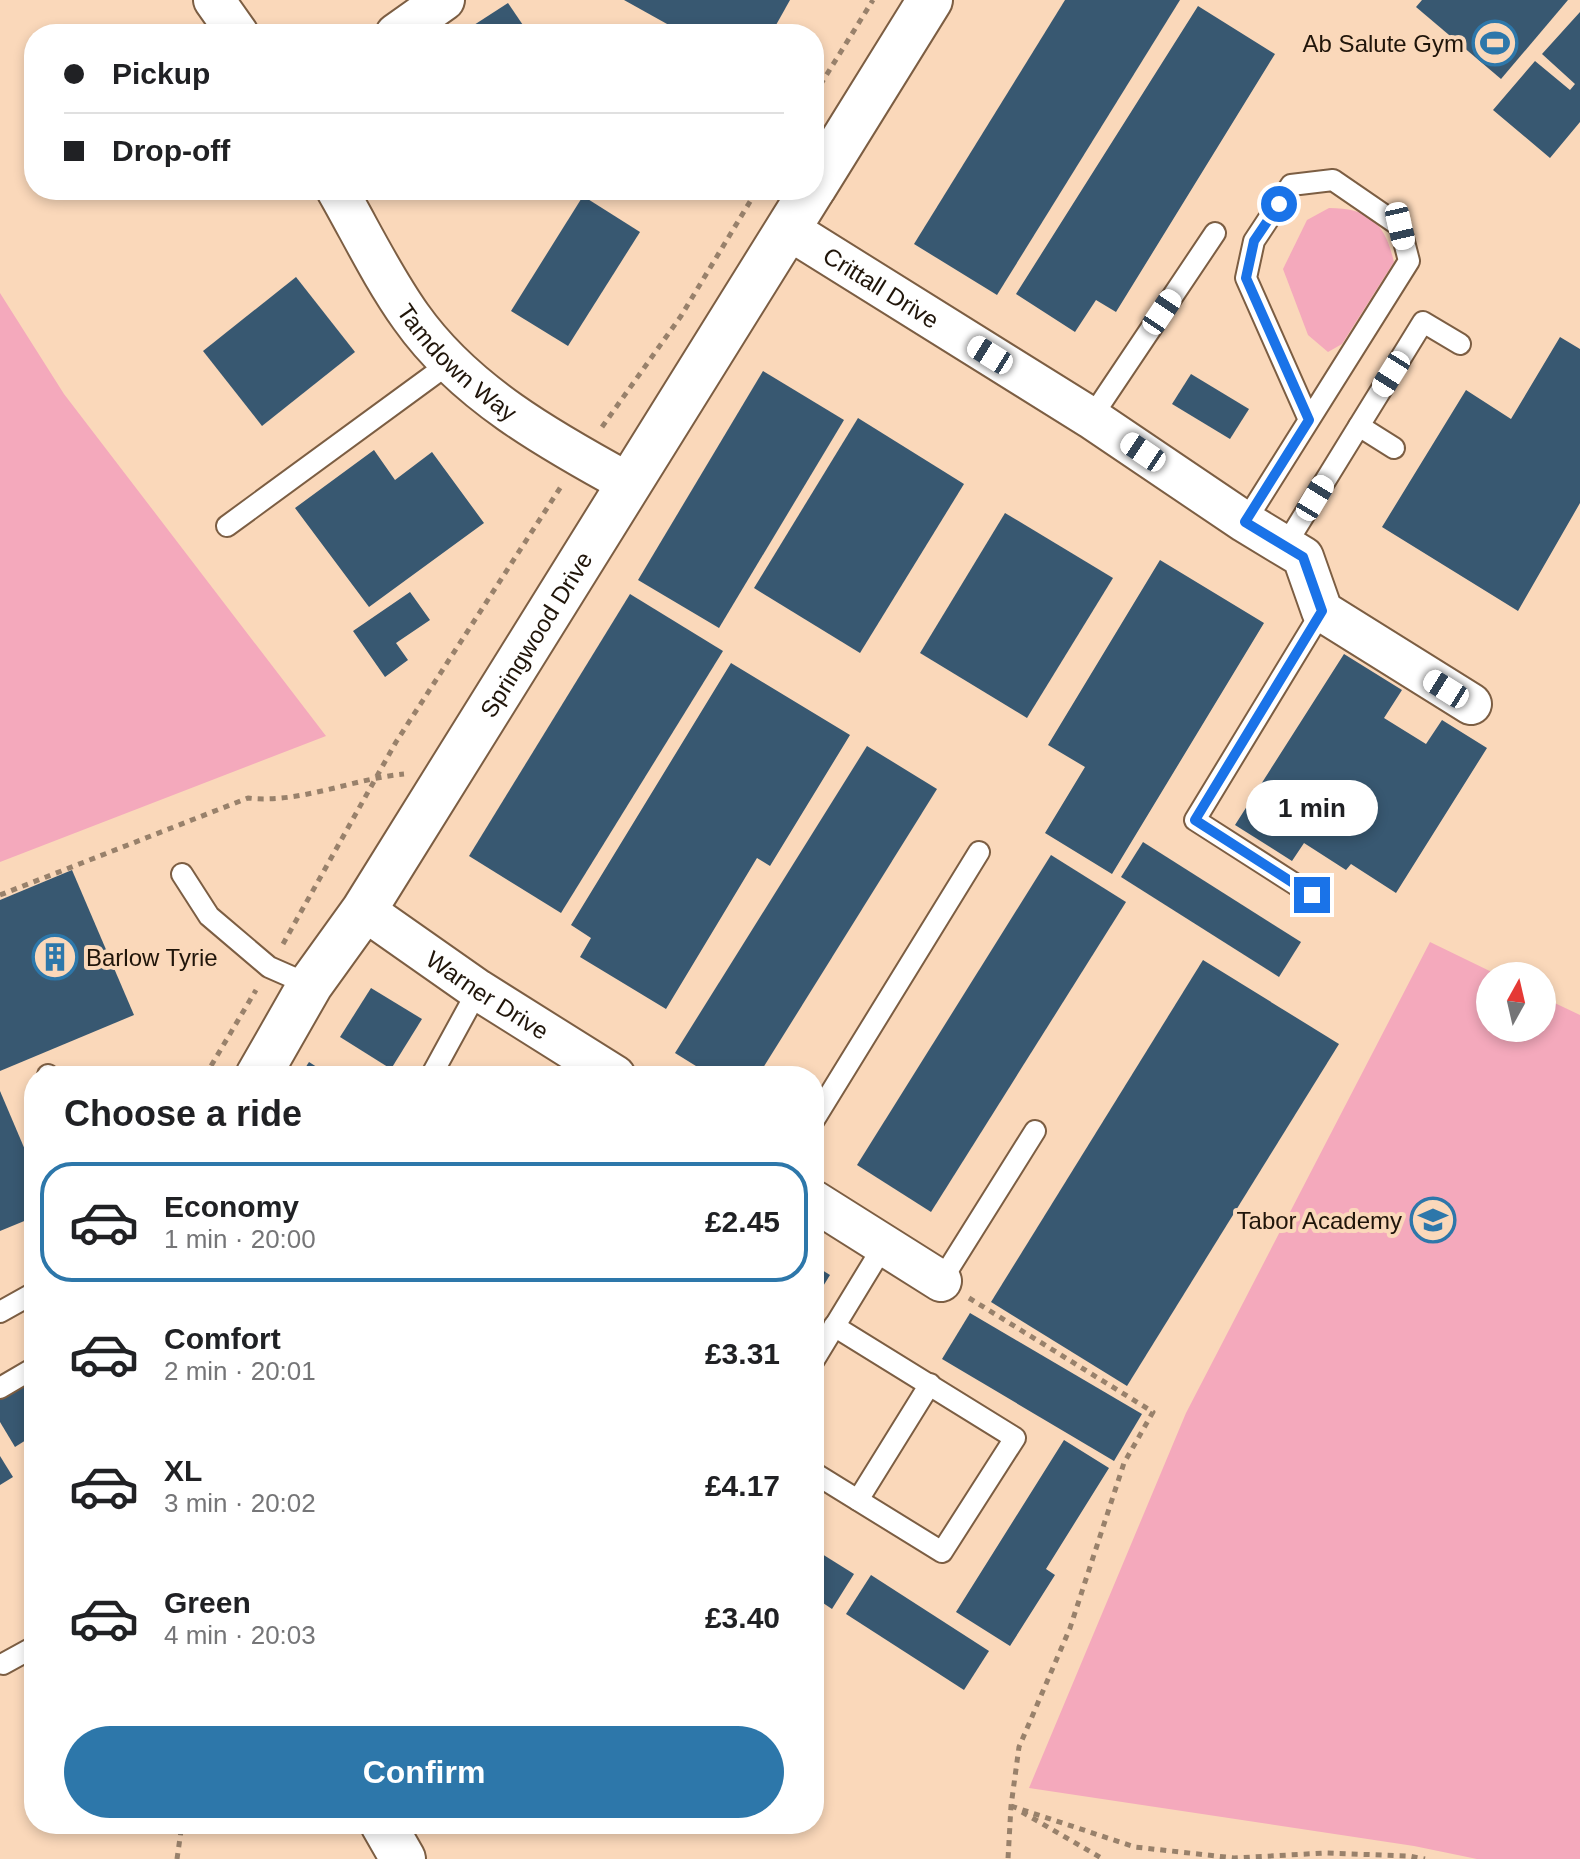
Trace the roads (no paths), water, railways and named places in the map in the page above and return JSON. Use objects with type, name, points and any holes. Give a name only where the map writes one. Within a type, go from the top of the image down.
[{"type":"street","points":[[214,0],[231,24]]},
{"type":"street","points":[[410,24],[444,0]]},
{"type":"street","name":"Springwood Drive","points":[[824,171],[930,0]]},
{"type":"street","name":"Tamdown Way","points":[[343,200],[411,318],[451,362],[511,415],[628,483]]},
{"type":"street","name":"Springwood Drive","points":[[264,1066],[310,985],[364,910],[806,200]]},
{"type":"street","name":"Crittall Drive","points":[[788,229],[1091,418],[1245,522],[1303,557],[1322,611]]},
{"type":"street","points":[[1322,611],[1471,704]]},
{"type":"street","name":"Warner Drive","points":[[364,910],[478,990],[599,1066]]},
{"type":"street","points":[[824,1207],[941,1281]]},
{"type":"street","points":[[389,1834],[403,1859]]},
{"type":"lane","points":[[1245,522],[1409,261],[1400,226],[1333,180],[1291,185],[1254,241],[1246,278],[1309,420]]},
{"type":"lane","points":[[1091,418],[1215,233]]},
{"type":"lane","points":[[1285,546],[1423,322],[1460,344]]},
{"type":"lane","points":[[227,526],[451,362]]},
{"type":"lane","points":[[1359,426],[1394,448]]},
{"type":"lane","points":[[1312,895],[1195,820],[1322,611]]},
{"type":"lane","points":[[824,1104],[979,852]]},
{"type":"lane","points":[[182,874],[209,916],[269,967],[310,985]]},
{"type":"lane","points":[[436,1066],[478,990]]},
{"type":"lane","points":[[941,1281],[1035,1131]]},
{"type":"lane","points":[[824,1343],[884,1245]]},
{"type":"lane","points":[[0,1312],[24,1299]]},
{"type":"lane","points":[[824,1479],[942,1552],[1015,1438],[834,1326]]},
{"type":"lane","points":[[0,1388],[24,1374]]},
{"type":"lane","points":[[858,1500],[930,1384]]},
{"type":"lane","points":[[3,1664],[24,1652]]},
{"type":"place","name":"Ab Salute Gym","points":[[1495,43]]},
{"type":"place","name":"Barlow Tyrie","points":[[55,957]]},
{"type":"place","name":"Tabor Academy","points":[[1433,1220]]}]
